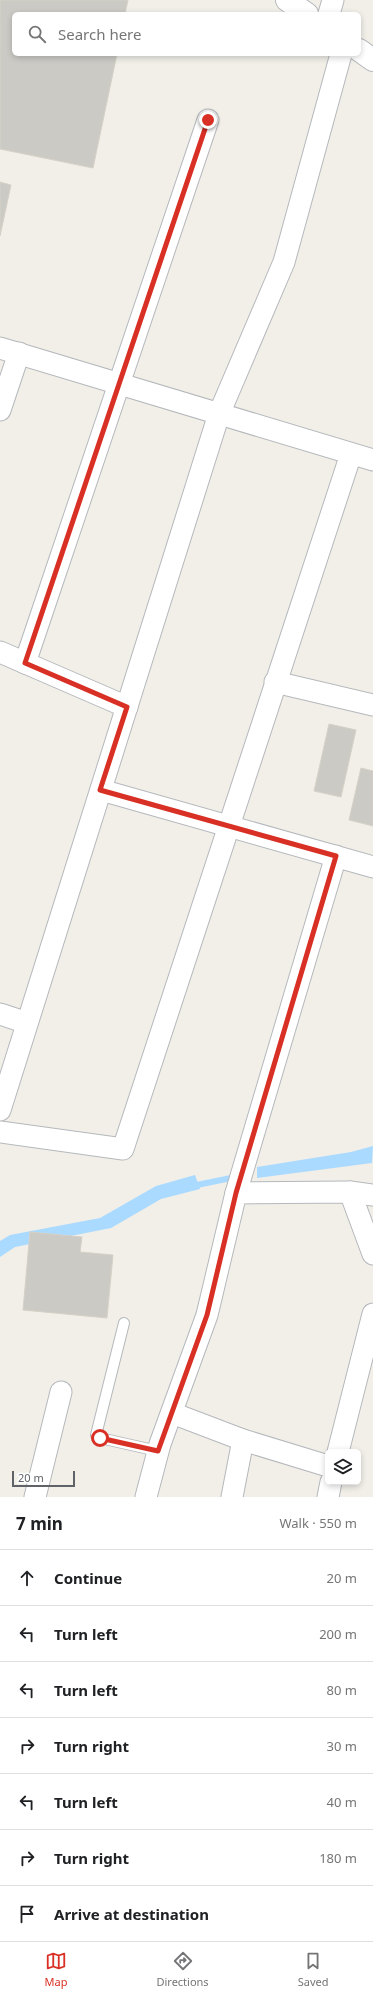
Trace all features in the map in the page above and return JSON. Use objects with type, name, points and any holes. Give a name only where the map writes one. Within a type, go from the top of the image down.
[{"type":"street","points":[[287,0],[304,12]]},
{"type":"street","points":[[330,12],[333,0]]},
{"type":"street","points":[[361,51],[373,60]]},
{"type":"street","points":[[0,1110],[219,414],[284,262],[340,56]]},
{"type":"street","points":[[25,663],[208,120]]},
{"type":"street","points":[[0,410],[10,350],[373,460]]},
{"type":"street","points":[[0,1132],[123,1149],[351,454]]},
{"type":"street","points":[[1,656],[25,663],[127,707]]},
{"type":"street","points":[[275,682],[373,705]]},
{"type":"street","points":[[100,790],[373,867]]},
{"type":"street","points":[[146,1497],[158,1451],[207,1315],[236,1193],[336,856]]},
{"type":"street","points":[[0,1014],[27,1023]]},
{"type":"street","points":[[236,1193],[350,1192],[373,1195]]},
{"type":"street","points":[[350,1192],[373,1254]]},
{"type":"street","points":[[339,1449],[373,1314]]},
{"type":"street","points":[[35,1497],[61,1392]]},
{"type":"street","points":[[172,1413],[243,1440],[325,1465]]},
{"type":"street","points":[[232,1497],[243,1440]]},
{"type":"street","points":[[328,1497],[330,1485]]},
{"type":"lane","points":[[124,1323],[96,1435],[100,1438],[158,1451]]},
{"type":"water","points":[[373,1146],[372,1163],[257,1178],[257,1167],[351,1152]]},
{"type":"water","points":[[195,1175],[200,1189],[161,1199],[111,1228],[15,1247],[0,1257],[0,1241],[10,1235],[100,1218],[156,1186]]},
{"type":"building","points":[[0,0],[128,0],[125,12],[12,12],[12,56],[117,56],[93,168],[0,149]]},
{"type":"building","points":[[0,182],[11,185],[0,236]]},
{"type":"building","points":[[329,724],[356,730],[341,797],[314,791]]},
{"type":"building","points":[[361,768],[373,771],[373,826],[349,820]]},
{"type":"building","points":[[30,1232],[82,1237],[80,1252],[113,1255],[107,1318],[23,1310]]},
{"type":"waterway","points":[[192,1186],[236,1177]]},
{"type":"route","points":[[100,1438],[158,1451],[207,1315],[236,1193],[336,856],[100,790],[127,707],[25,663],[208,120]]}]
